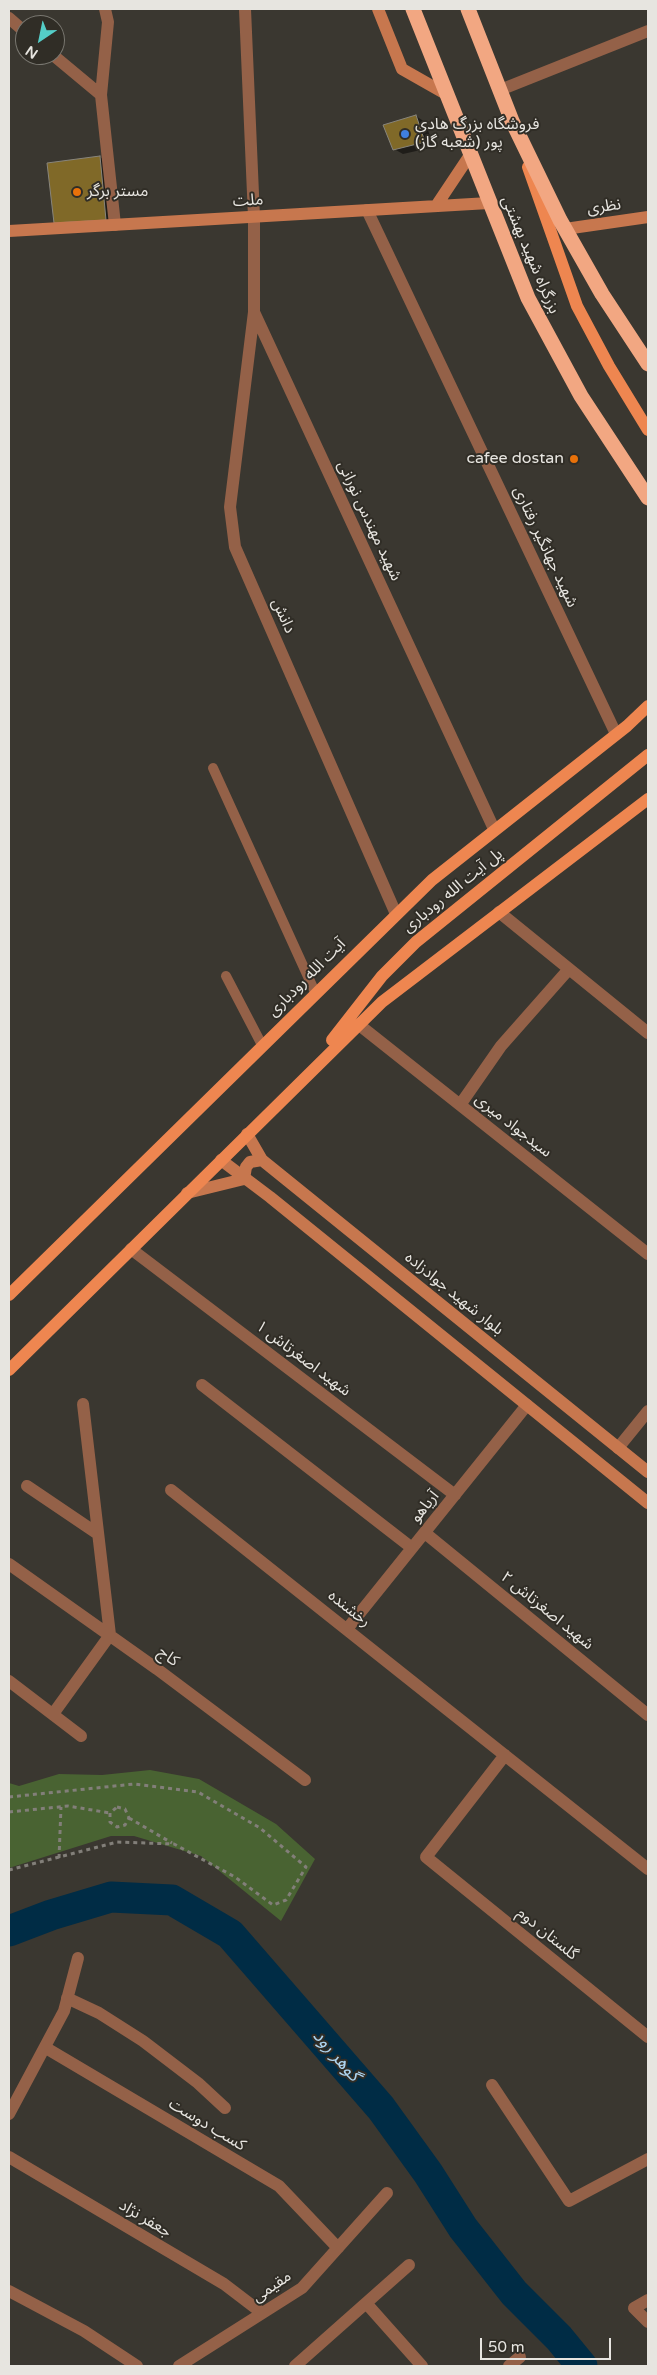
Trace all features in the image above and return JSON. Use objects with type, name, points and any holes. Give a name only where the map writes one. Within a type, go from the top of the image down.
[{"type":"highway","name":"بزرگراه شهید بهشتی","points":[[413,9],[516,271],[547,336],[580,396],[648,498]]},
{"type":"highway","points":[[468,9],[512,121],[565,229],[607,301],[648,364]]},
{"type":"main road","points":[[512,121],[578,306],[593,336],[648,430]]},
{"type":"main road","name":"آیت الله رودباری","points":[[9,1295],[315,992],[448,865],[627,726],[648,706]]},
{"type":"main road","points":[[627,726],[640,720],[648,720]]},
{"type":"main road","name":"پل آیت الله رودباری","points":[[304,1077],[392,965],[416,942],[648,755]]},
{"type":"main road","points":[[9,1370],[358,1024],[408,980],[647,801]]},
{"type":"street","points":[[104,9],[108,22],[101,95],[116,225]]},
{"type":"street","name":"شهید مهندس نورانی","points":[[245,9],[254,217],[254,312],[494,829]]},
{"type":"street","points":[[378,9],[402,69],[446,94]]},
{"type":"street","points":[[500,90],[648,31]]},
{"type":"street","points":[[65,65],[101,95]]},
{"type":"street","points":[[436,206],[470,154]]},
{"type":"street","name":"ملت","points":[[9,231],[489,203]]},
{"type":"street","name":"شهید جهانگیر رفتاری","points":[[367,210],[616,734]]},
{"type":"street","name":"نظری","points":[[565,229],[648,216]]},
{"type":"street","name":"دانش","points":[[254,312],[230,507],[235,547],[396,914]]},
{"type":"street","points":[[499,912],[648,1033]]},
{"type":"street","points":[[460,1105],[501,1046],[569,969]]},
{"type":"street","name":"سیدجواد میری","points":[[358,1024],[648,1254]]},
{"type":"street","name":"بلوار شهید جوادزاده","points":[[247,1134],[262,1160],[648,1472]]},
{"type":"street","points":[[220,1160],[270,1197],[648,1503]]},
{"type":"street","points":[[244,1179],[244,1173],[250,1162],[262,1160]]},
{"type":"street","points":[[187,1193],[244,1179]]},
{"type":"street","name":"شهید اصغرتاش ۱","points":[[131,1249],[454,1495]]},
{"type":"street","points":[[202,1385],[412,1548]]},
{"type":"street","points":[[527,1405],[542,1386]]},
{"type":"street","points":[[52,1714],[110,1635],[83,1404]]},
{"type":"street","name":"آریاهو","points":[[347,1629],[527,1405]]},
{"type":"street","points":[[618,1448],[648,1411]]},
{"type":"street","points":[[27,1486],[98,1534]]},
{"type":"street","name":"رخشنده","points":[[171,1490],[648,1869]]},
{"type":"street","name":"شهید اصغرتاش ۲","points":[[424,1533],[648,1715]]},
{"type":"street","name":"کاج","points":[[9,1564],[110,1635],[306,1780]]},
{"type":"street","points":[[9,1682],[81,1736]]},
{"type":"street","name":"گلستان دوم","points":[[505,1755],[426,1857],[648,2037]]},
{"type":"street","points":[[9,2114],[46,2048],[64,2011],[78,1958]]},
{"type":"street","points":[[67,1998],[98,2013],[143,2041],[198,2083],[225,2108]]},
{"type":"street","name":"کسب دوست","points":[[46,2048],[278,2186],[338,2248]]},
{"type":"street","points":[[492,2085],[569,2201],[648,2159]]},
{"type":"street","name":"جعفر نژاد","points":[[9,2157],[224,2284],[262,2313]]},
{"type":"street","name":"مقیمی","points":[[179,2366],[302,2288],[386,2193]]},
{"type":"street","points":[[295,2366],[409,2265]]},
{"type":"street","points":[[9,2292],[84,2331],[137,2366]]},
{"type":"street","points":[[648,2300],[634,2308],[648,2322]]},
{"type":"street","points":[[366,2303],[422,2366]]},
{"type":"street","points":[[509,2366],[520,2357]]},
{"type":"lane","points":[[213,768],[315,992]]},
{"type":"lane","points":[[226,976],[262,1045]]},
{"type":"path","points":[[9,1797],[134,1784],[198,1792],[260,1828],[306,1868],[286,1900],[273,1905],[235,1877],[129,1818],[125,1809],[117,1807],[110,1813],[61,1806],[9,1812]]},
{"type":"path","points":[[59,1858],[61,1806]]},
{"type":"path","points":[[110,1813],[110,1822],[116,1827],[125,1825],[129,1818]]},
{"type":"path","points":[[9,1870],[117,1842],[174,1844]]},
{"type":"green space","points":[[150,1770],[199,1779],[276,1824],[315,1859],[281,1921],[201,1856],[134,1836],[111,1836],[9,1868],[9,1783],[19,1786],[59,1774],[102,1775]]},
{"type":"building","name":"فروشگاه بزرگ هادی پور (شعبه گاز)","points":[[416,115],[425,142],[393,150],[383,125]]},
{"type":"building","name":"مستر برگر","points":[[100,156],[106,220],[54,223],[47,163]]},
{"type":"waterway","name":"گوهر رود","points":[[9,1931],[51,1915],[111,1897],[172,1900],[230,1934],[381,2108],[428,2173],[463,2228],[514,2293],[559,2338],[582,2366]]},
{"type":"place","name":"فروشگاه بزرگ هادی پور (شعبه گاز)","points":[[405,134]]},
{"type":"place","name":"مستر برگر","points":[[77,192]]},
{"type":"place","name":"cafee dostan","points":[[574,459]]}]
